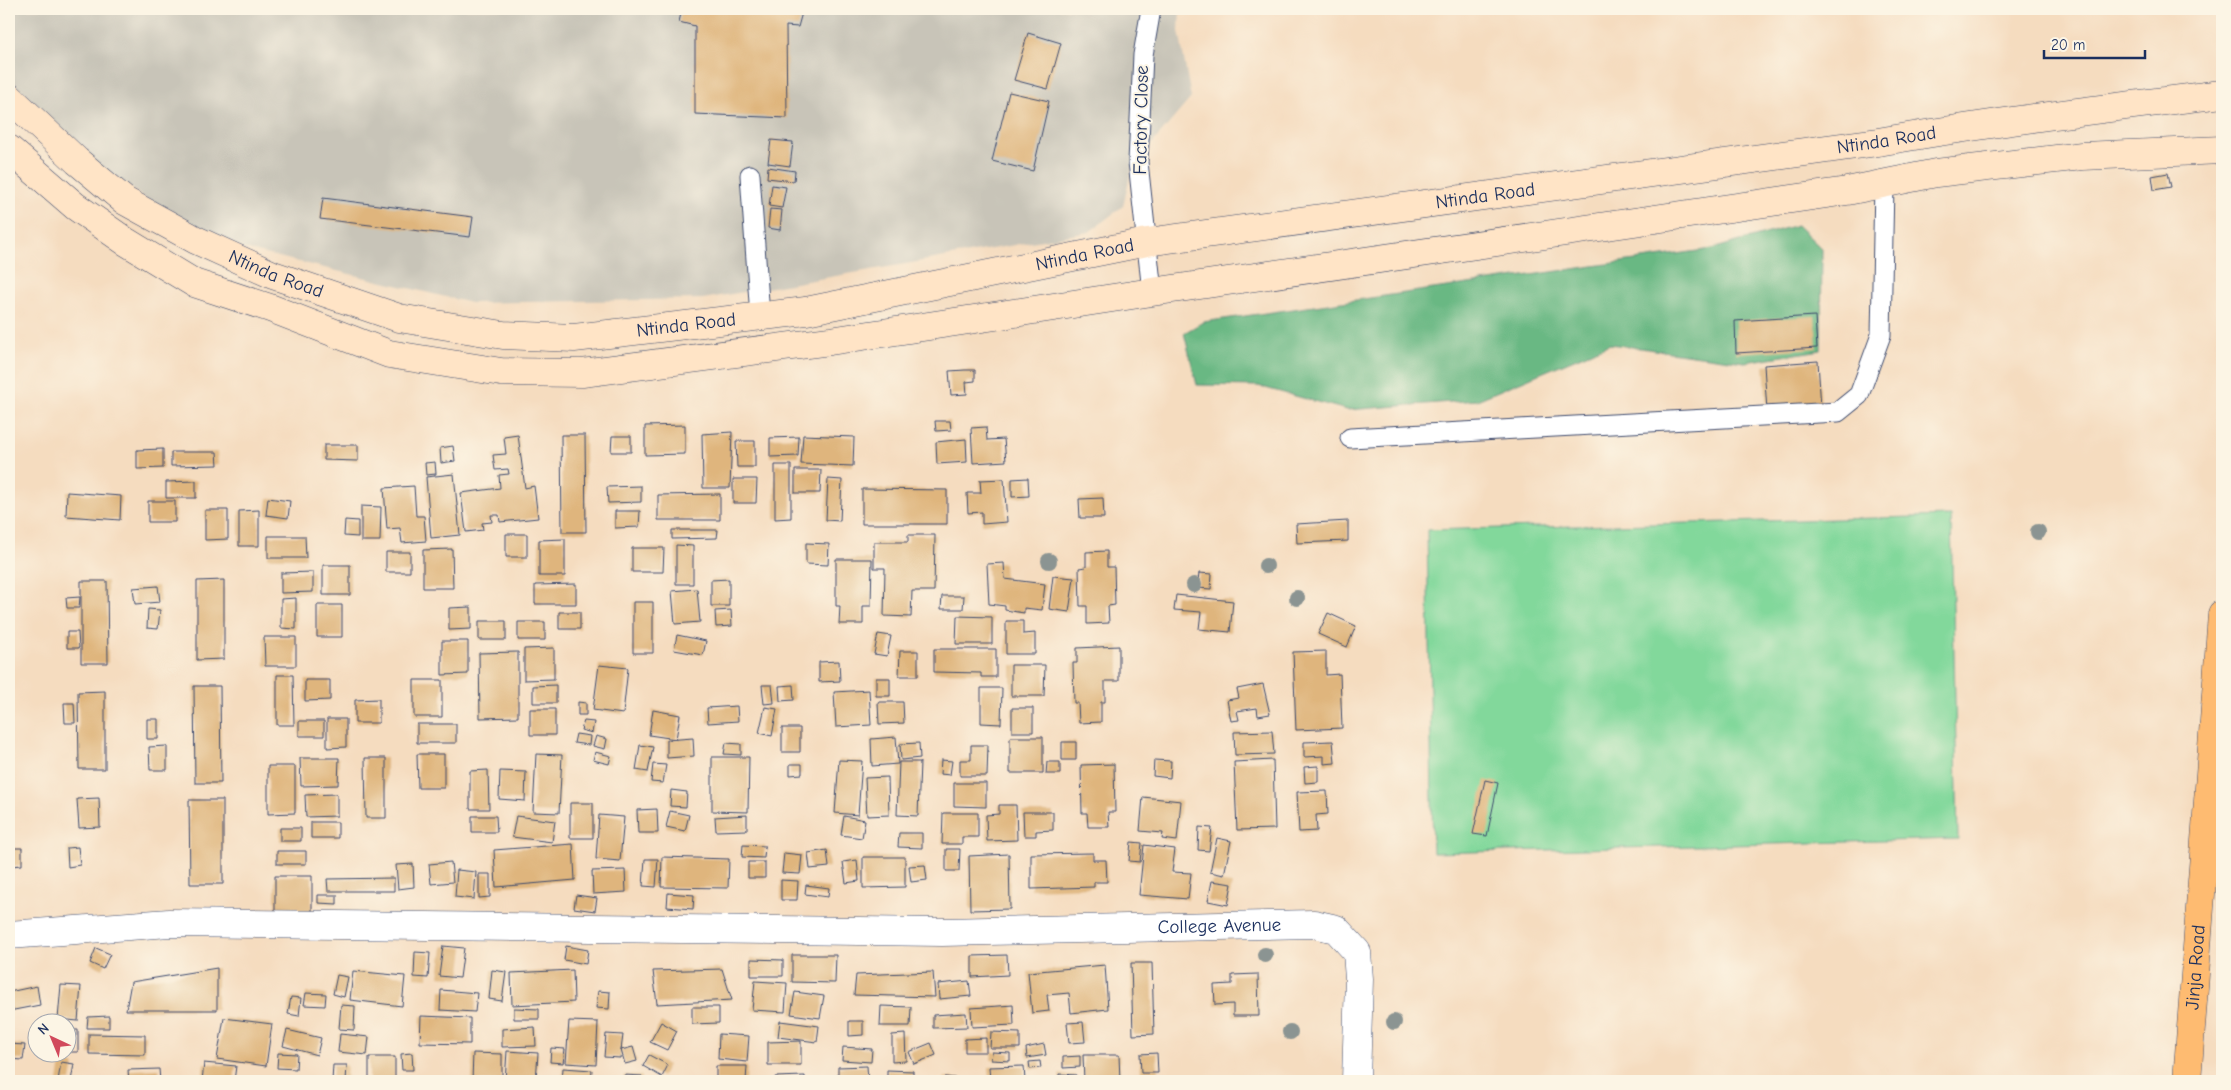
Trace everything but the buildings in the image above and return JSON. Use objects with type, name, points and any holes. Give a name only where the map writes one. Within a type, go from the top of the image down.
[{"type":"highway","name":"Jinja Road","points":[[2187,1081],[2216,792],[2222,614]]},
{"type":"main road","name":"Ntinda Road","points":[[9,97],[77,161],[125,201],[196,240],[273,275],[399,318],[503,335],[574,338],[806,311],[1147,242],[1878,142],[2034,118],[2222,94]]},
{"type":"main road","name":"Ntinda Road","points":[[9,149],[82,211],[125,241],[194,282],[270,308],[389,354],[501,372],[582,373],[830,341],[1884,185],[1936,174],[2082,156],[2222,150]]},
{"type":"street","name":"College Avenue","points":[[9,935],[169,923],[942,932],[1314,924],[1336,929],[1356,952],[1359,979],[1356,1081]]},
{"type":"lane","name":"Factory Close","points":[[1151,9],[1143,55],[1138,162],[1152,292]]},
{"type":"lane","points":[[750,175],[760,316]]},
{"type":"lane","points":[[1350,438],[1838,412],[1859,395],[1882,335],[1884,185]]},
{"type":"shaded area","points":[[9,9],[1180,9],[1179,31],[1191,98],[1132,167],[1123,206],[1089,232],[703,299],[471,303],[245,249],[148,201],[66,140],[9,78]]},
{"type":"green space","points":[[1797,225],[1822,249],[1821,350],[1745,362],[1610,344],[1477,400],[1347,410],[1258,386],[1197,385],[1184,333],[1203,322],[1712,249]]},
{"type":"green space","points":[[1951,516],[1958,839],[1433,853],[1427,530]]}]
